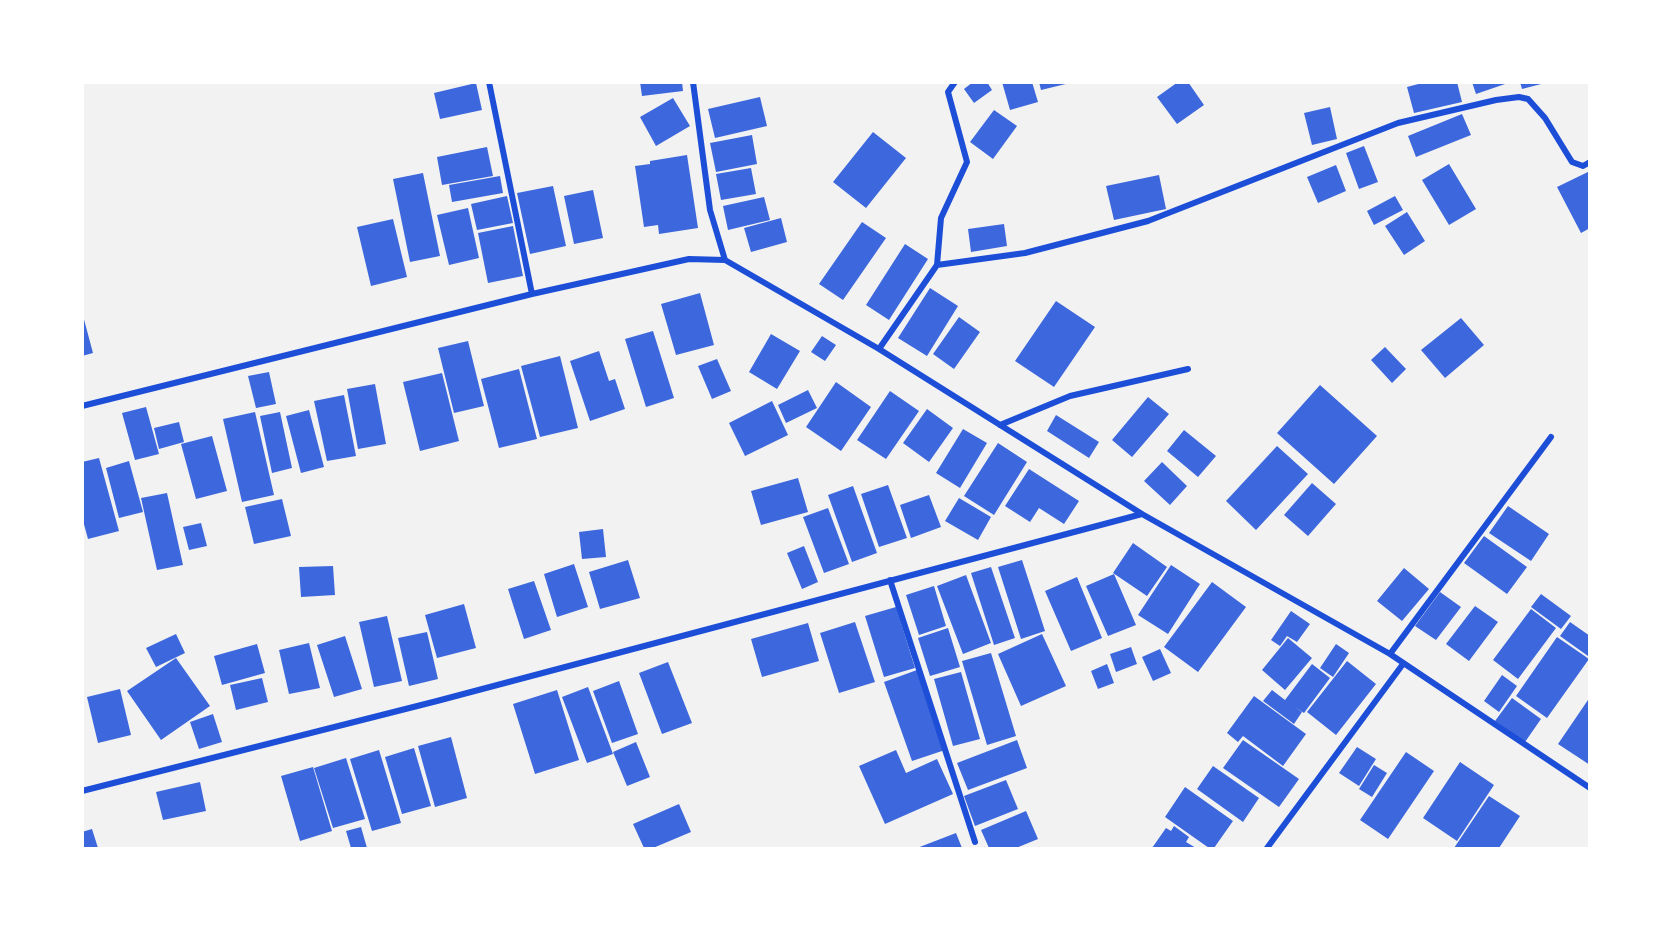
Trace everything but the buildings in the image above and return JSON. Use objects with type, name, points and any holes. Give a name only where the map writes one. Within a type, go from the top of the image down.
[{"type":"street","points":[[489,82],[532,294]]},
{"type":"street","points":[[693,82],[710,210],[725,260]]},
{"type":"street","points":[[879,349],[937,265],[941,218],[967,162],[948,92],[955,82]]},
{"type":"street","points":[[937,265],[1025,253],[1148,221],[1398,123],[1496,100],[1519,97],[1528,99],[1545,118],[1572,162],[1583,166],[1590,162]]},
{"type":"street","points":[[82,406],[532,294],[689,259],[725,260],[879,349],[1142,514],[1390,654],[1590,788]]},
{"type":"street","points":[[1000,425],[1070,396],[1188,369]]},
{"type":"street","points":[[1390,654],[1551,437]]},
{"type":"street","points":[[82,791],[437,701],[1142,514]]},
{"type":"street","points":[[890,580],[975,842]]},
{"type":"street","points":[[1267,849],[1403,664]]}]
